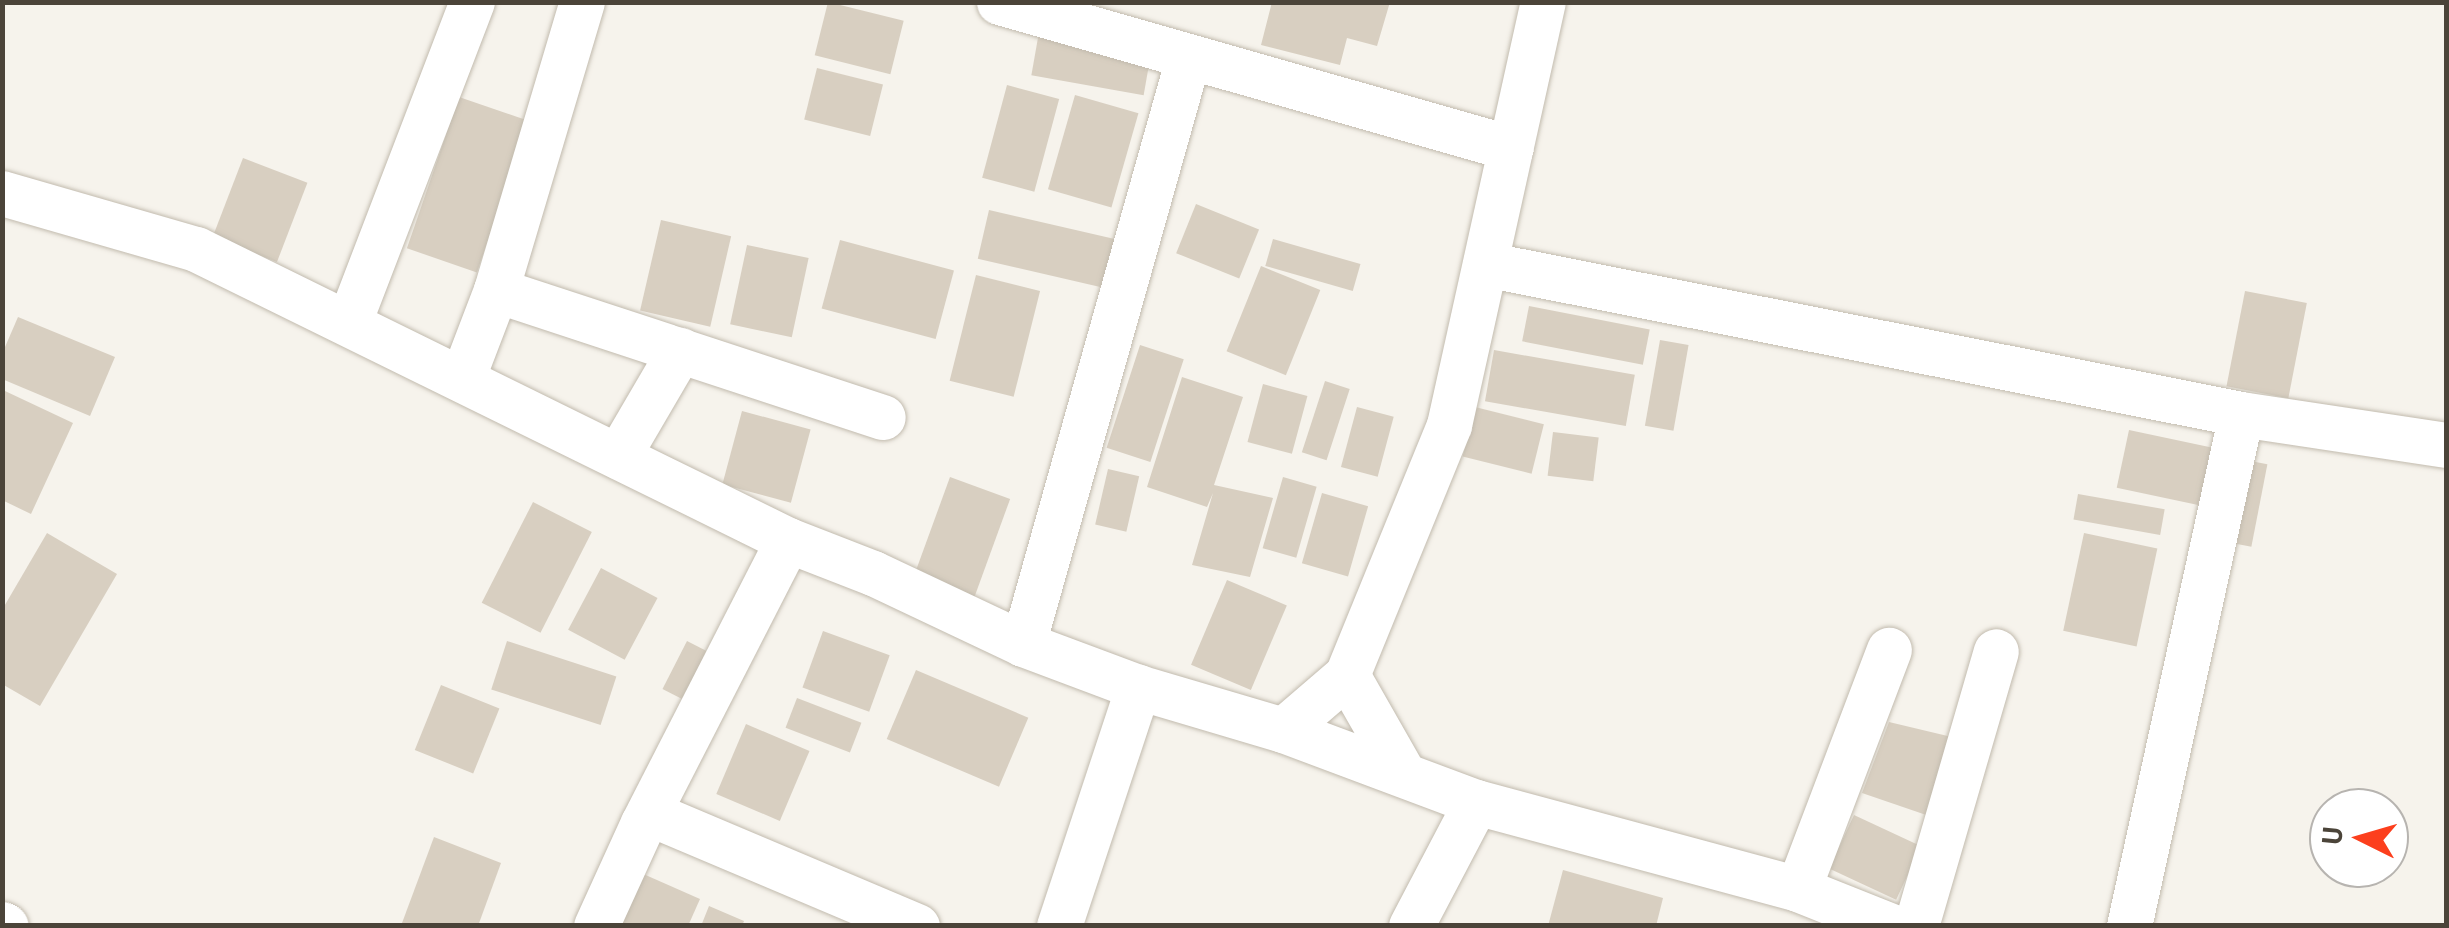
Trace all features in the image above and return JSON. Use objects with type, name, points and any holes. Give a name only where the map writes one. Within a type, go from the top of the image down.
[{"type":"street","points":[[349,322],[472,2]]},
{"type":"street","points":[[462,379],[496,290],[582,2]]},
{"type":"street","points":[[999,2],[1511,148]]},
{"type":"street","points":[[1283,730],[1347,675],[1449,425],[1543,2]]},
{"type":"street","points":[[1022,644],[1188,58]]},
{"type":"street","points":[[2,193],[196,249],[788,540],[873,574],[1022,644],[1138,687],[1283,730],[1476,802],[1798,888],[1891,926]]},
{"type":"street","points":[[1485,264],[2241,414],[2446,444]]},
{"type":"street","points":[[496,290],[883,416]]},
{"type":"street","points":[[618,456],[680,350]]},
{"type":"street","points":[[2129,926],[2241,414]]},
{"type":"street","points":[[596,926],[648,813],[788,540]]},
{"type":"street","points":[[1798,888],[1888,650]]},
{"type":"street","points":[[1916,926],[1996,652]]},
{"type":"street","points":[[1347,675],[1404,773]]},
{"type":"street","points":[[1058,926],[1138,687]]},
{"type":"street","points":[[1412,926],[1476,802]]},
{"type":"street","points":[[648,813],[917,926]]},
{"type":"building","points":[[828,2],[904,21],[890,74],[815,55]]},
{"type":"building","points":[[1272,2],[1390,2],[1377,46],[1347,38],[1340,65],[1261,45]]},
{"type":"building","points":[[1039,32],[1151,52],[1144,95],[1031,75]]},
{"type":"building","points":[[817,68],[883,84],[870,136],[804,119]]},
{"type":"building","points":[[1007,85],[1059,99],[1034,192],[982,178]]},
{"type":"building","points":[[1075,95],[1138,113],[1111,207],[1048,189]]},
{"type":"building","points":[[459,97],[529,121],[477,272],[407,248]]},
{"type":"building","points":[[243,158],[307,183],[277,262],[213,237]]},
{"type":"building","points":[[1196,204],[1259,229],[1239,279],[1176,253]]},
{"type":"building","points":[[989,210],[1124,241],[1113,290],[978,259]]},
{"type":"building","points":[[661,220],[731,236],[710,327],[640,311]]},
{"type":"building","points":[[1273,239],[1360,264],[1353,291],[1265,266]]},
{"type":"building","points":[[840,240],[954,271],[936,339],[822,309]]},
{"type":"building","points":[[747,245],[809,258],[792,337],[730,324]]},
{"type":"building","points":[[1261,266],[1320,290],[1286,375],[1227,351]]},
{"type":"building","points":[[976,275],[1040,291],[1014,397],[950,381]]},
{"type":"building","points":[[2245,291],[2307,303],[2288,398],[2226,386]]},
{"type":"building","points":[[1529,306],[1650,329],[1643,365],[1522,341]]},
{"type":"building","points":[[18,317],[115,357],[90,416],[2,379],[2,354]]},
{"type":"building","points":[[1660,340],[1689,345],[1673,431],[1645,426]]},
{"type":"building","points":[[1140,345],[1184,359],[1150,462],[1107,448]]},
{"type":"building","points":[[1494,350],[1635,375],[1626,426],[1485,401]]},
{"type":"building","points":[[1182,377],[1243,397],[1214,485],[1273,498],[1250,577],[1192,565],[1213,493],[1207,507],[1147,487]]},
{"type":"building","points":[[1325,381],[1350,389],[1327,460],[1302,452]]},
{"type":"building","points":[[1263,384],[1307,396],[1292,454],[1247,442]]},
{"type":"building","points":[[5,391],[73,423],[31,514],[2,500]]},
{"type":"building","points":[[1357,407],[1394,417],[1378,477],[1341,467]]},
{"type":"building","points":[[1475,407],[1544,424],[1532,474],[1463,456]]},
{"type":"building","points":[[742,411],[811,429],[791,503],[722,484]]},
{"type":"building","points":[[2129,430],[2215,448],[2203,506],[2117,488]]},
{"type":"building","points":[[1553,432],[1599,438],[1593,481],[1548,476]]},
{"type":"building","points":[[2235,458],[2267,464],[2251,547],[2219,540]]},
{"type":"building","points":[[1108,469],[1139,476],[1126,532],[1095,525]]},
{"type":"building","points":[[950,477],[1010,499],[972,603],[912,581]]},
{"type":"building","points":[[1283,477],[1317,487],[1296,558],[1263,548]]},
{"type":"building","points":[[1322,493],[1368,506],[1348,576],[1302,563]]},
{"type":"building","points":[[2078,494],[2165,509],[2160,535],[2073,520]]},
{"type":"building","points":[[533,502],[592,532],[541,633],[482,603]]},
{"type":"building","points":[[47,533],[117,574],[40,706],[2,684],[2,610]]},
{"type":"building","points":[[2084,533],[2157,549],[2137,646],[2063,631]]},
{"type":"building","points":[[601,568],[658,598],[625,660],[568,630]]},
{"type":"building","points":[[1227,580],[1287,605],[1251,690],[1191,665]]},
{"type":"building","points":[[823,631],[890,655],[869,712],[802,687]]},
{"type":"building","points":[[507,641],[616,677],[601,725],[491,690]]},
{"type":"building","points":[[687,641],[716,656],[692,704],[662,689]]},
{"type":"building","points":[[916,670],[1028,718],[999,787],[887,739]]},
{"type":"building","points":[[441,685],[499,709],[473,774],[415,750]]},
{"type":"building","points":[[797,698],[861,723],[850,753],[786,728]]},
{"type":"building","points":[[1889,722],[1956,738],[1935,818],[1862,793]]},
{"type":"building","points":[[746,724],[810,751],[780,821],[716,794]]},
{"type":"building","points":[[1854,815],[1921,846],[1896,900],[1829,868]]},
{"type":"building","points":[[434,837],[501,863],[478,926],[402,923]]},
{"type":"building","points":[[632,869],[700,899],[688,926],[608,926]]},
{"type":"building","points":[[1563,870],[1663,898],[1656,926],[1548,926]]},
{"type":"building","points":[[709,906],[744,921],[742,926],[701,926]]}]
